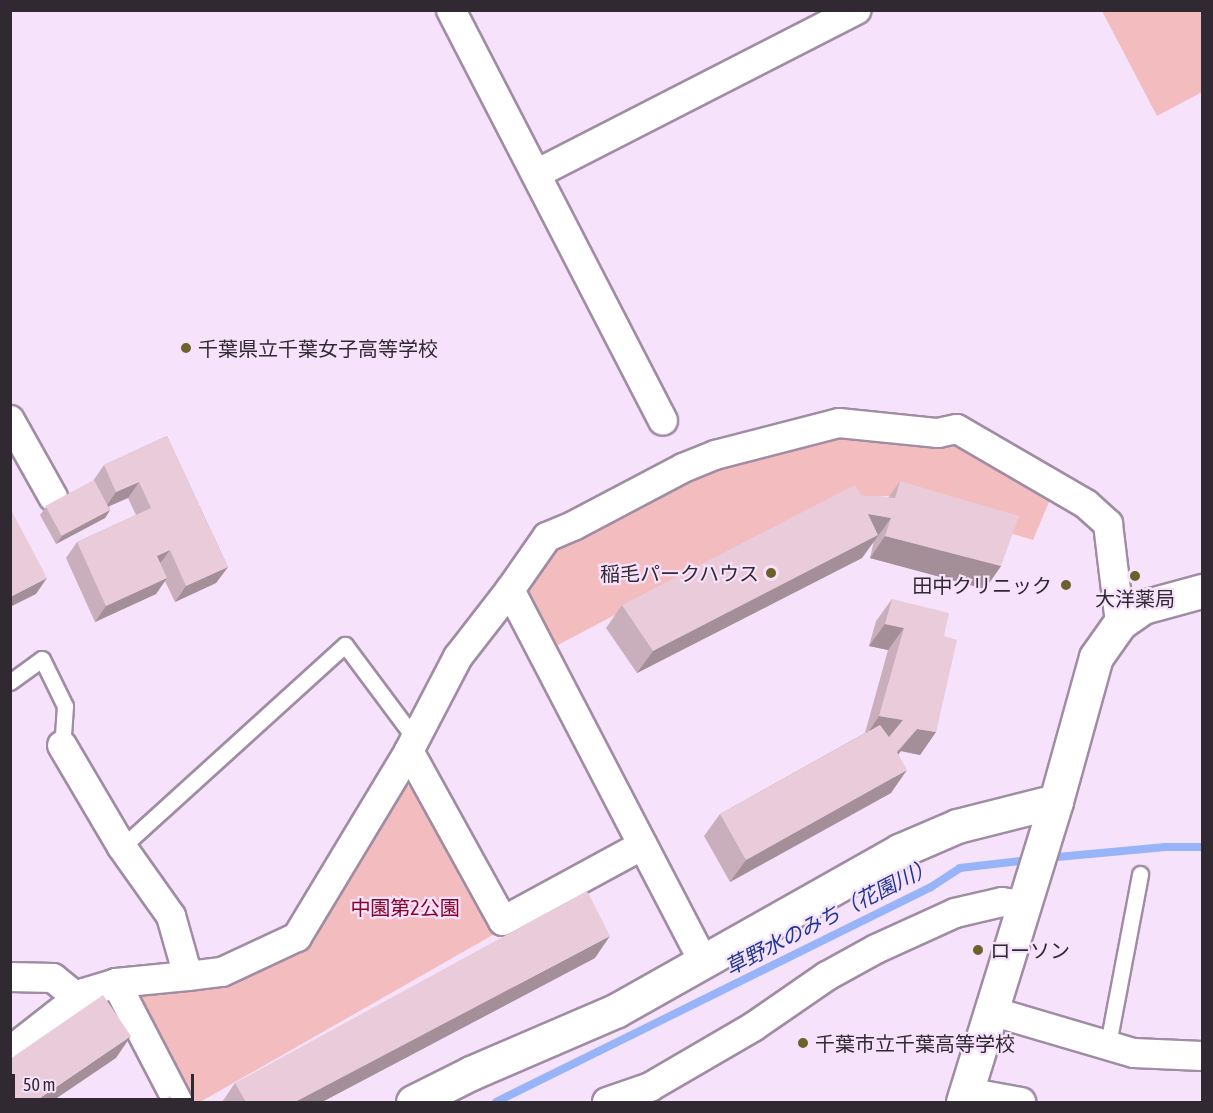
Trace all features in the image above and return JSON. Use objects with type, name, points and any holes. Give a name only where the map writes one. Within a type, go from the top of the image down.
[{"type":"street","points":[[451,10],[663,421]]},
{"type":"street","points":[[536,174],[857,10]]},
{"type":"street","points":[[10,420],[53,497]]},
{"type":"street","points":[[10,1051],[84,993],[116,983],[222,972],[297,937],[412,745],[458,657],[510,591],[547,537],[575,525],[683,468],[716,455],[839,423],[938,434],[957,429],[1086,504],[1108,524],[1120,623]]},
{"type":"street","points":[[510,591],[704,963]]},
{"type":"street","points":[[1021,1102],[965,1097],[1025,895],[1056,801],[1096,657],[1120,623],[1143,607],[1203,591]]},
{"type":"street","points":[[62,745],[122,847],[171,916],[188,976]]},
{"type":"street","points":[[412,745],[503,921],[643,845]]},
{"type":"street","points":[[413,1102],[471,1073],[617,1010],[899,851],[957,826],[1056,801]]},
{"type":"street","points":[[607,1102],[650,1087],[753,1027],[826,976],[876,949],[956,913],[1025,895]]},
{"type":"street","points":[[10,977],[53,978],[78,998]]},
{"type":"street","points":[[116,983],[178,1102]]},
{"type":"street","points":[[991,1011],[1134,1053],[1203,1056]]},
{"type":"lane","points":[[122,847],[345,645],[412,745]]},
{"type":"lane","points":[[10,682],[42,659],[65,706],[62,745]]},
{"type":"lane","points":[[1108,1044],[1140,874]]},
{"type":"green space","points":[[1102,11],[1202,11],[1202,92],[1157,116]]},
{"type":"green space","points":[[838,432],[952,438],[1040,484],[1049,502],[1033,540],[890,496],[835,499],[554,647],[527,590],[555,547],[691,475]]},
{"type":"green space","name":"中園第2公園","points":[[412,786],[498,932],[200,1102],[190,1102],[136,1003],[144,991],[308,938],[399,787]]},
{"type":"building","points":[[167,436],[228,567],[186,586],[170,550],[157,556],[167,578],[106,606],[77,542],[151,508],[139,482],[116,492],[104,465]]},
{"type":"building","points":[[94,480],[110,510],[61,536],[45,506]]},
{"type":"building","name":"稲毛パークハウス","points":[[900,481],[1019,516],[1001,566],[885,536],[891,518],[868,514],[878,535],[653,651],[622,605],[855,485],[861,495],[895,498]]},
{"type":"building","points":[[10,508],[47,578],[10,597]]},
{"type":"building","points":[[892,599],[949,613],[944,636],[957,640],[936,732],[917,729],[897,752],[907,770],[746,860],[720,814],[880,725],[889,737],[903,720],[879,716],[904,628],[885,624]]},
{"type":"building","points":[[587,891],[610,936],[295,1102],[246,1102],[235,1083]]},
{"type":"building","points":[[103,995],[131,1036],[34,1102],[10,1102],[10,1059]]},
{"type":"building","points":[[170,1096],[174,1102],[160,1102]]},
{"type":"waterway","name":"草野水のみち（花園川）","points":[[1047,858],[1165,847],[1202,847]]},
{"type":"waterway","name":"草野水のみち（花園川）","points":[[496,1102],[931,887],[960,868],[1029,860]]},
{"type":"place","name":"千葉県立千葉女子高等学校","points":[[186,348]]},
{"type":"place","name":"稲毛パークハウス","points":[[771,573]]},
{"type":"place","name":"大洋薬局","points":[[1135,576]]},
{"type":"place","name":"田中クリニック","points":[[1066,585]]},
{"type":"place","name":"ローソン","points":[[978,950]]},
{"type":"place","name":"千葉市立千葉高等学校","points":[[803,1043]]}]
